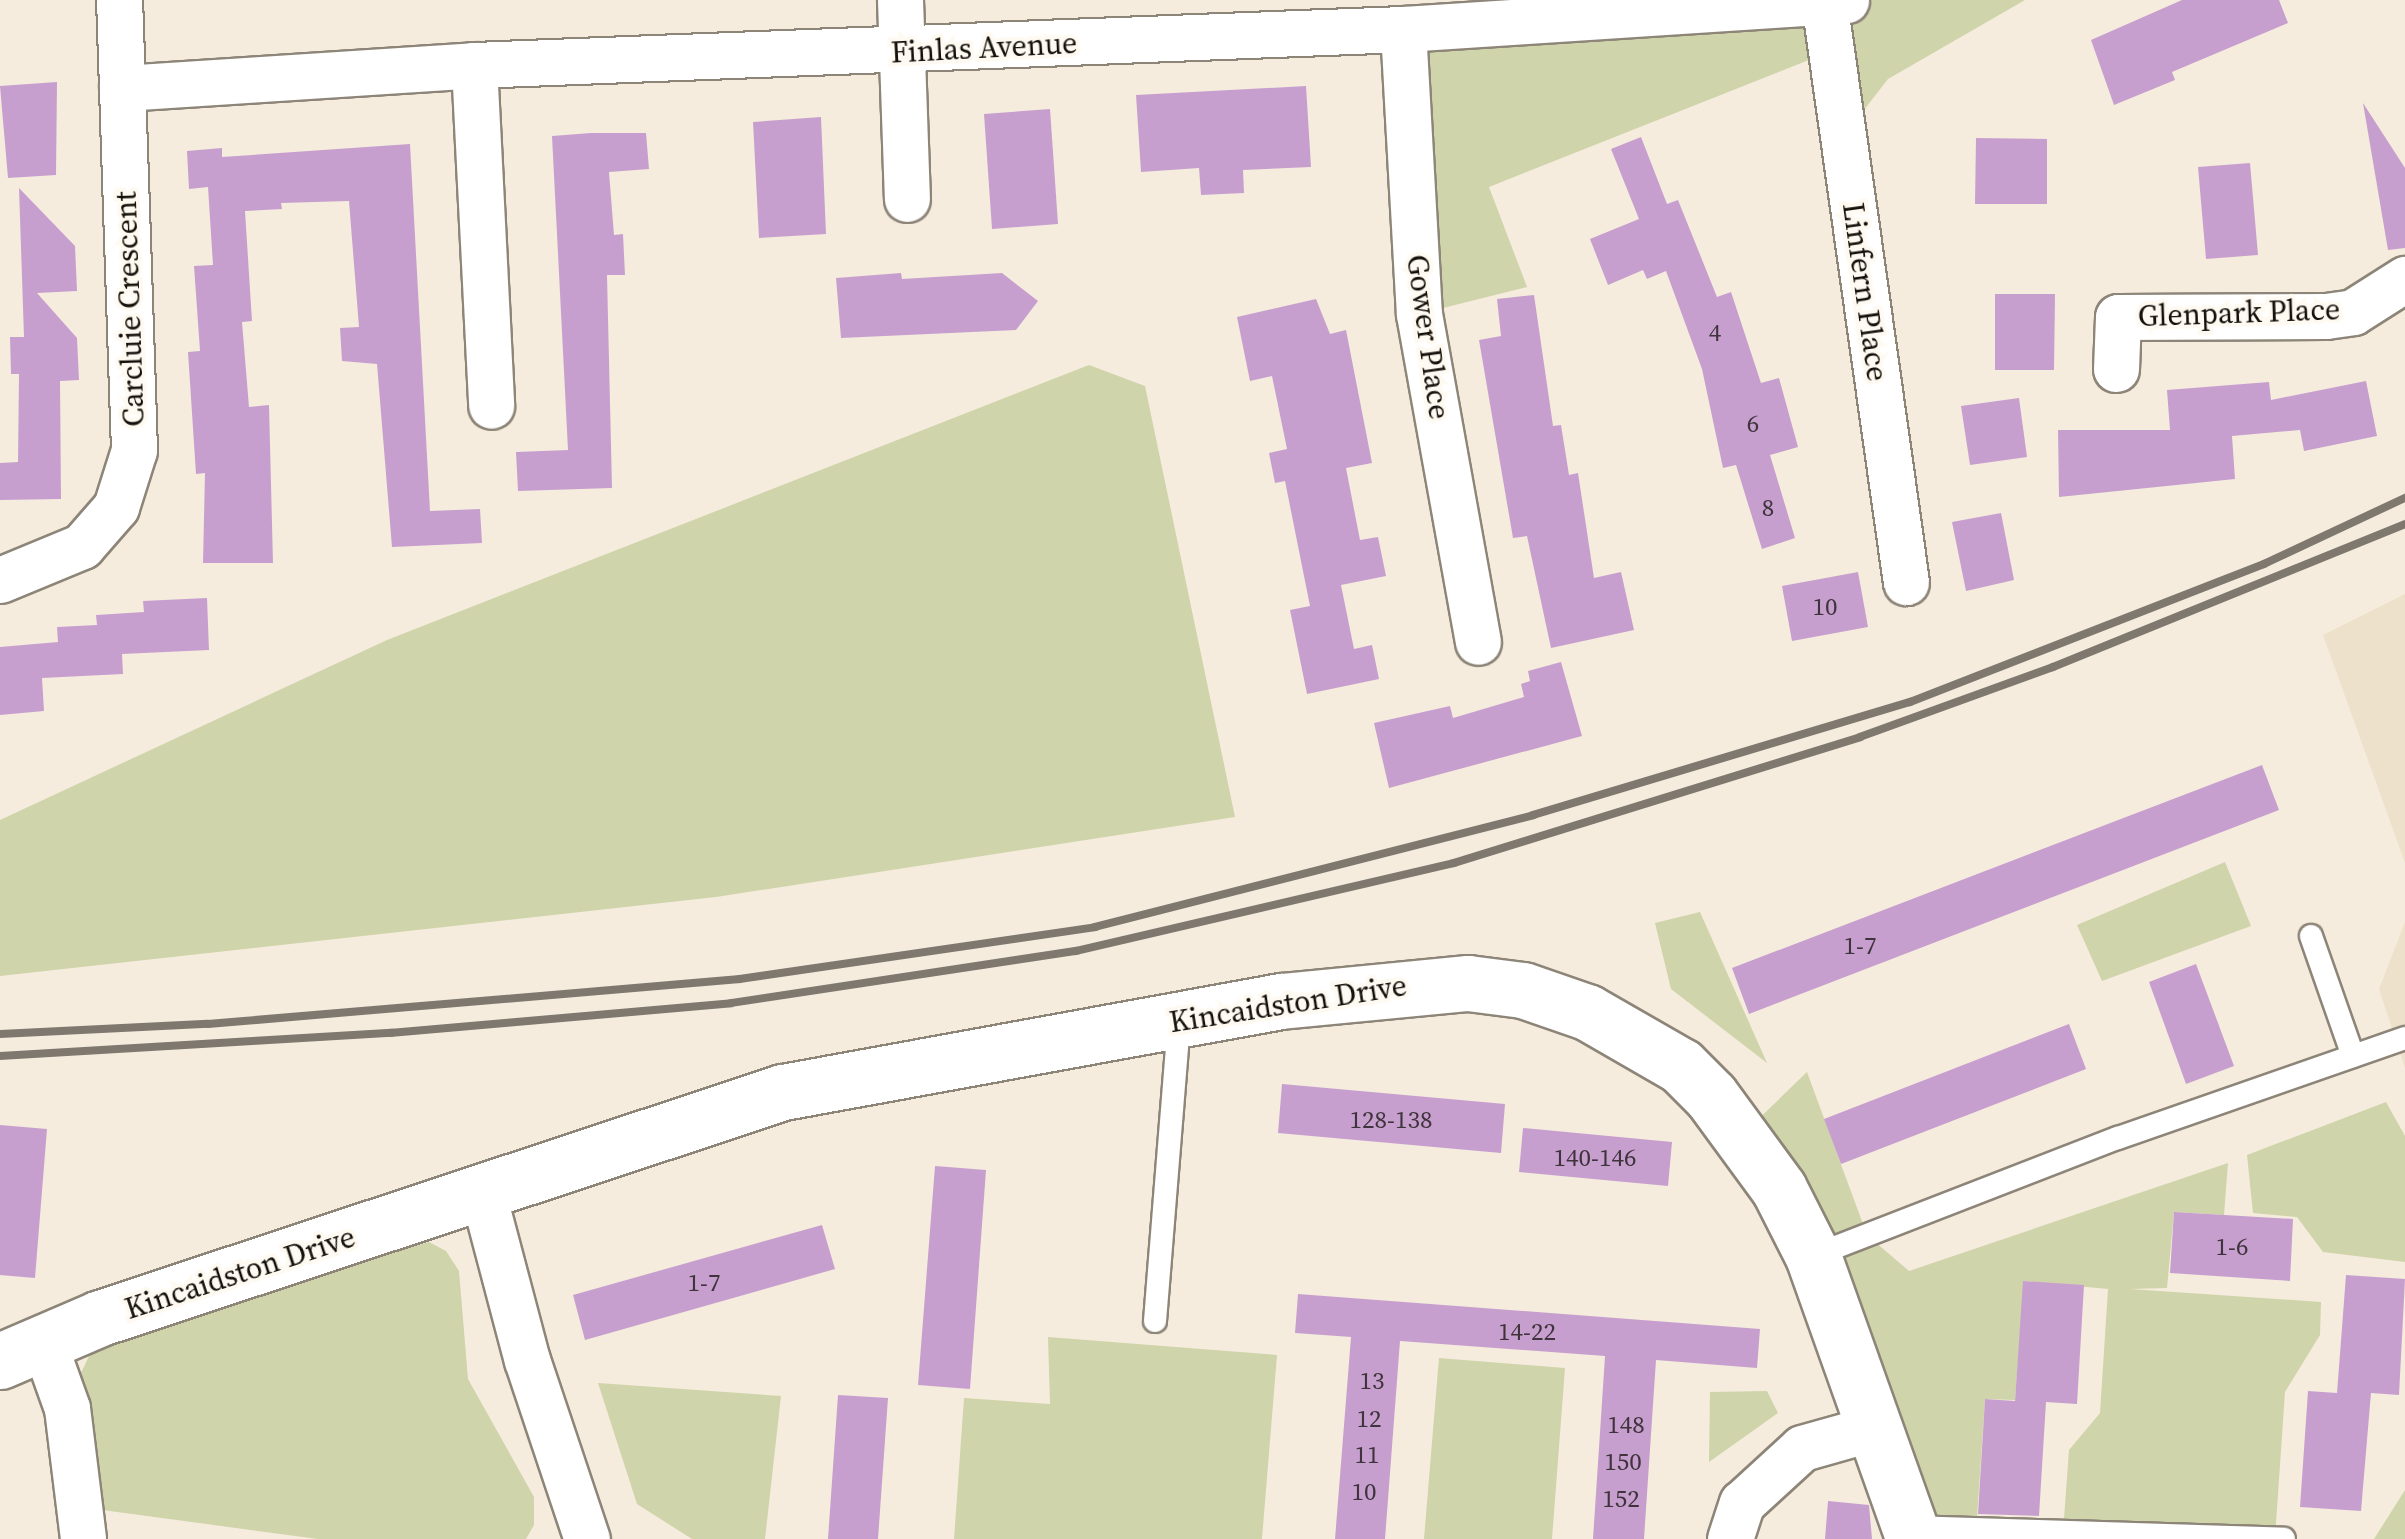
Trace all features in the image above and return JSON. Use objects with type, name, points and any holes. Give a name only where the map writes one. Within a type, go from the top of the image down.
[{"type":"street","name":"Carcluie Crescent","points":[[0,580],[82,546],[116,507],[134,450],[118,0]]},
{"type":"street","points":[[900,0],[907,199]]},
{"type":"street","name":"Finlas Avenue","points":[[122,88],[474,65],[903,52],[1403,28],[1498,11],[1835,1]]},
{"type":"street","name":"Linfern Place","points":[[1835,1],[1906,582]]},
{"type":"street","name":"Gower Place","points":[[1403,28],[1419,314],[1478,642]]},
{"type":"street","points":[[474,65],[491,406]]},
{"type":"street","name":"Glenpark Place","points":[[2116,370],[2118,316],[2326,316],[2353,312],[2405,279]]},
{"type":"street","name":"Kincaidston Drive","points":[[22,1351],[783,1092],[1179,1020],[1418,984],[1523,990],[1587,1012],[1681,1066],[1711,1096],[1779,1189],[1814,1256],[1912,1533]]},
{"type":"street","points":[[483,1194],[528,1360],[588,1539]]},
{"type":"street","points":[[22,1351],[68,1408],[83,1539]]},
{"type":"street","points":[[1730,1539],[1742,1503],[1802,1448],[1876,1426]]},
{"type":"lane","points":[[2311,936],[2354,1056]]},
{"type":"lane","points":[[1155,1321],[1179,1020]]},
{"type":"lane","points":[[1814,1256],[2405,1038]]},
{"type":"lane","points":[[1912,1533],[2062,1532],[2284,1539]]},
{"type":"shaded area","points":[[2405,594],[2405,863],[2323,635]]},
{"type":"shaded area","points":[[2405,922],[2405,1068],[2379,989]]},
{"type":"green space","points":[[1846,0],[2025,0],[1888,79],[1843,137],[1829,52],[1489,187],[1527,287],[1419,314],[1403,29]]},
{"type":"green space","points":[[1089,365],[1145,386],[1235,817],[716,897],[0,976],[0,820],[387,640]]},
{"type":"green space","points":[[2225,862],[2251,926],[2102,981],[2077,925]]},
{"type":"green space","points":[[1700,912],[1767,1063],[1671,989],[1655,923]]},
{"type":"green space","points":[[1807,1072],[1867,1235],[1909,1271],[2228,1163],[2224,1215],[2174,1212],[2167,1288],[2130,1289],[2321,1302],[2320,1335],[2285,1392],[2275,1538],[2063,1532],[2069,1450],[2100,1413],[2108,1289],[2024,1281],[2015,1400],[1985,1399],[1977,1518],[1910,1527],[1742,1135]]},
{"type":"green space","points":[[2386,1102],[2405,1136],[2405,1262],[2323,1252],[2297,1217],[2253,1213],[2247,1155]]},
{"type":"green space","points":[[429,1242],[446,1251],[459,1271],[468,1379],[534,1497],[534,1525],[526,1539],[318,1539],[95,1509],[80,1375],[89,1356],[114,1336]]},
{"type":"green space","points":[[1048,1337],[1277,1355],[1262,1539],[954,1539],[964,1398],[1050,1404]]},
{"type":"green space","points":[[1439,1358],[1565,1368],[1552,1539],[1424,1539]]},
{"type":"green space","points":[[598,1383],[781,1396],[765,1539],[692,1539],[637,1504]]},
{"type":"green space","points":[[1767,1391],[1778,1413],[1709,1462],[1710,1392]]},
{"type":"green space","points":[[2405,1490],[2405,1539],[2374,1539]]},
{"type":"building","points":[[2182,0],[2279,0],[2288,23],[2172,72],[2175,80],[2114,105],[2091,40]]},
{"type":"building","points":[[57,82],[56,175],[8,178],[0,86]]},
{"type":"building","points":[[1306,86],[1311,167],[1243,170],[1244,193],[1201,195],[1199,168],[1141,172],[1136,95]]},
{"type":"building","points":[[2363,103],[2405,168],[2405,248],[2388,250]]},
{"type":"building","points":[[1050,109],[1058,224],[992,229],[984,114]]},
{"type":"building","points":[[821,117],[826,234],[759,238],[753,122]]},
{"type":"building","points":[[646,133],[649,169],[609,172],[614,235],[623,234],[625,275],[607,275],[612,488],[518,491],[516,452],[568,450],[552,136]]},
{"type":"building","points":[[1641,137],[1667,204],[1678,200],[1717,297],[1731,292],[1761,383],[1779,378],[1798,447],[1770,455],[1795,538],[1762,549],[1736,465],[1723,468],[1702,369],[1666,271],[1647,279],[1643,270],[1608,285],[1590,239],[1639,219],[1611,149]]},
{"type":"building","points":[[1976,138],[2047,139],[2047,204],[1975,204]]},
{"type":"building","points":[[410,144],[430,511],[480,509],[482,543],[392,547],[377,364],[342,361],[340,328],[359,327],[349,201],[281,203],[282,209],[245,211],[252,321],[242,322],[249,407],[269,405],[273,563],[203,563],[205,473],[196,474],[188,352],[200,351],[194,266],[213,265],[208,187],[189,189],[187,151],[222,148],[222,157]]},
{"type":"building","points":[[2250,163],[2258,255],[2206,259],[2198,167]]},
{"type":"building","points":[[19,188],[75,246],[77,291],[37,293],[77,338],[79,380],[60,381],[61,499],[0,500],[0,463],[18,462],[19,374],[11,374],[10,337],[24,337]]},
{"type":"building","points":[[901,273],[902,279],[1002,273],[1038,301],[1016,330],[841,338],[836,278]]},
{"type":"building","points":[[1995,294],[2055,294],[2054,370],[1995,370]]},
{"type":"building","points":[[1534,295],[1553,426],[1561,425],[1569,475],[1578,473],[1594,578],[1621,572],[1634,630],[1551,648],[1527,536],[1513,538],[1479,340],[1501,336],[1497,299]]},
{"type":"building","points":[[1316,299],[1330,334],[1346,330],[1372,463],[1346,468],[1360,540],[1378,537],[1386,576],[1341,585],[1354,649],[1372,645],[1379,679],[1307,694],[1290,610],[1310,606],[1285,481],[1275,483],[1269,453],[1287,449],[1272,376],[1250,381],[1237,317]]},
{"type":"building","points":[[2366,381],[2377,436],[2304,451],[2300,430],[2232,436],[2235,479],[2059,497],[2058,430],[2170,430],[2167,390],[2269,382],[2271,400]]},
{"type":"building","points":[[2019,398],[2027,457],[1970,465],[1961,406]]},
{"type":"building","points":[[2001,513],[2014,580],[1966,591],[1952,522]]},
{"type":"building","points":[[1858,572],[1868,627],[1792,641],[1782,586]]},
{"type":"building","points":[[207,598],[209,650],[122,654],[123,674],[42,678],[44,711],[0,715],[0,647],[58,642],[57,627],[97,625],[96,615],[144,612],[143,601]]},
{"type":"building","points":[[1561,662],[1582,736],[1389,788],[1374,723],[1450,706],[1453,718],[1524,697],[1521,684],[1530,681],[1528,671]]},
{"type":"building","points":[[2262,765],[2279,810],[1749,1014],[1732,968]]},
{"type":"building","points":[[2196,964],[2234,1066],[2186,1084],[2149,982]]},
{"type":"building","points":[[2069,1024],[2086,1069],[1841,1164],[1824,1119]]},
{"type":"building","points":[[1282,1084],[1505,1104],[1501,1153],[1278,1133]]},
{"type":"building","points":[[0,1125],[47,1129],[35,1278],[0,1275]]},
{"type":"building","points":[[1523,1128],[1672,1142],[1668,1186],[1519,1172]]},
{"type":"building","points":[[935,1166],[986,1170],[970,1389],[918,1385]]},
{"type":"building","points":[[2174,1212],[2293,1219],[2290,1281],[2170,1273]]},
{"type":"building","points":[[822,1225],[835,1269],[585,1340],[573,1295]]},
{"type":"building","points":[[2346,1275],[2405,1279],[2399,1395],[2371,1393],[2361,1511],[2300,1507],[2308,1391],[2337,1393]]},
{"type":"building","points":[[2023,1281],[2084,1285],[2077,1404],[2046,1402],[2039,1516],[1978,1514],[1985,1399],[2015,1401]]},
{"type":"building","points":[[1298,1294],[1760,1329],[1757,1368],[1656,1360],[1644,1539],[1593,1539],[1605,1356],[1400,1341],[1385,1539],[1335,1539],[1351,1337],[1295,1333]]},
{"type":"building","points":[[838,1395],[888,1398],[878,1539],[828,1539]]},
{"type":"building","points":[[1828,1501],[1869,1505],[1872,1539],[1825,1539]]},
{"type":"railway","points":[[0,1034],[208,1024],[740,979],[1095,927],[1533,815],[1910,702],[2264,564],[2405,498]]},
{"type":"railway","points":[[0,1056],[391,1033],[731,1003],[1076,951],[1454,863],[1860,737],[2053,667],[2405,524]]}]
